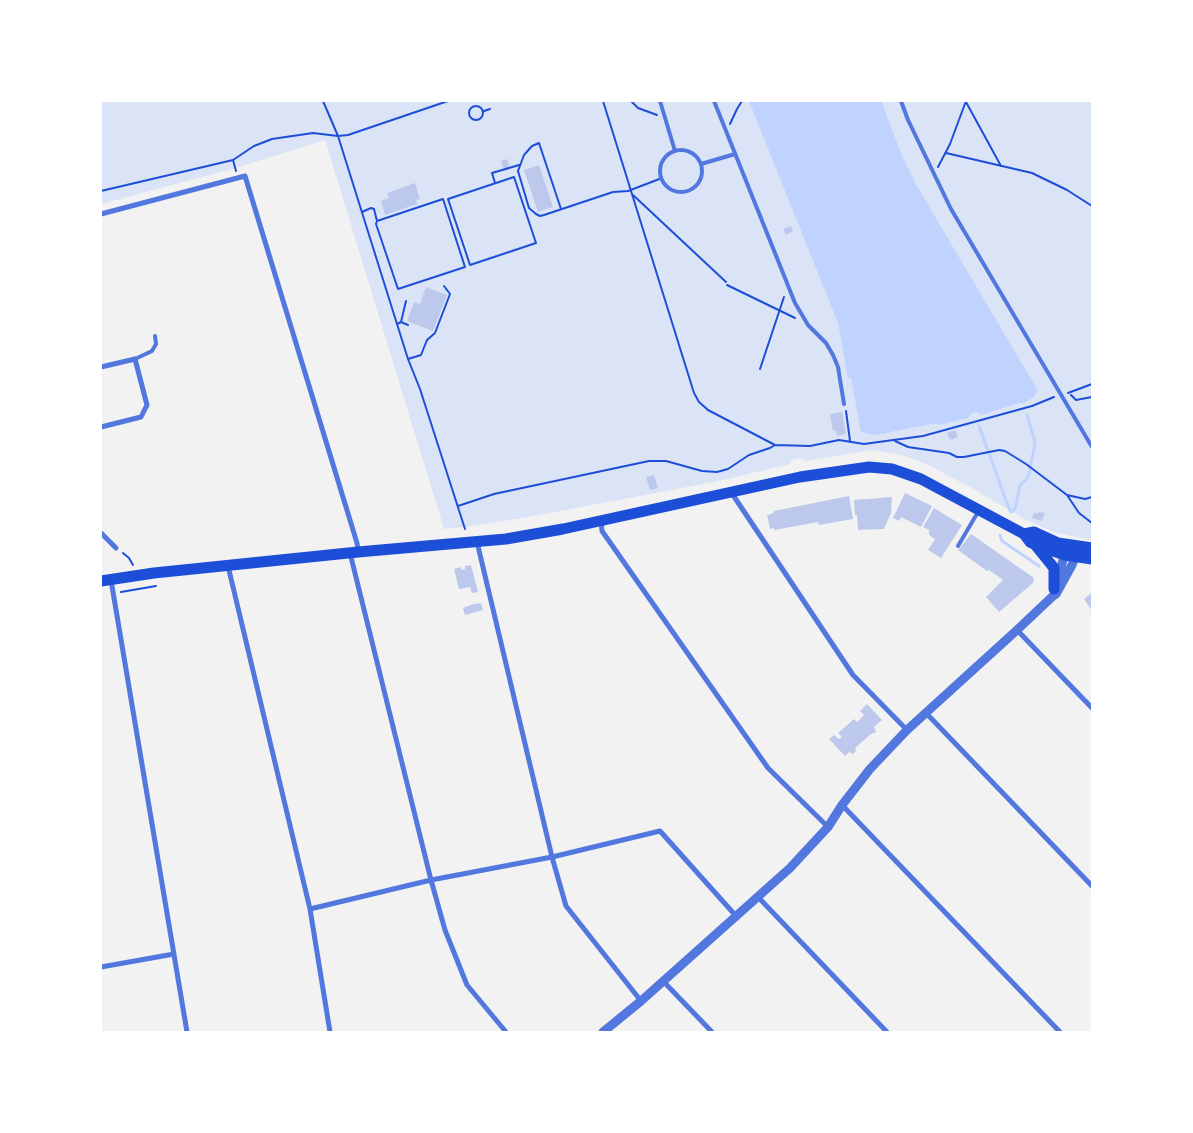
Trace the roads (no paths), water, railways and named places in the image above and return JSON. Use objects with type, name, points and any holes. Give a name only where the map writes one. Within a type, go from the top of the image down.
[{"type":"main road","points":[[106,580],[354,552],[478,542],[535,534],[800,478],[869,467],[892,469],[921,479],[1024,534],[1030,542],[1036,545],[1071,551],[1092,548]]},
{"type":"main road","points":[[1024,534],[1034,532],[1071,551],[1092,559]]},
{"type":"main road","points":[[1036,545],[1054,568],[1053,593]]},
{"type":"street","points":[[101,214],[245,176],[357,543],[354,552],[431,880],[445,930],[466,985],[506,1032]]},
{"type":"street","points":[[101,368],[135,359],[147,405],[141,417],[101,426]]},
{"type":"street","points":[[731,492],[854,675],[906,730]]},
{"type":"street","points":[[601,521],[602,531],[768,768],[828,827]]},
{"type":"street","points":[[101,533],[116,548]]},
{"type":"street","points":[[478,542],[552,857],[566,906],[641,1001]]},
{"type":"street","points":[[603,1032],[641,1001],[790,868],[828,827],[842,805],[870,769],[906,730],[1017,630],[1053,593],[1071,551]]},
{"type":"street","points":[[228,566],[310,909],[330,1032]]},
{"type":"street","points":[[106,580],[187,1032]]},
{"type":"street","points":[[1017,630],[1092,708]]},
{"type":"street","points":[[926,713],[1092,886]]},
{"type":"street","points":[[842,805],[1060,1032]]},
{"type":"street","points":[[310,909],[431,880],[552,857],[660,831],[736,916]]},
{"type":"street","points":[[758,897],[887,1032]]},
{"type":"street","points":[[101,967],[174,954]]},
{"type":"street","points":[[663,981],[712,1032]]},
{"type":"lane","points":[[660,101],[675,151]]},
{"type":"lane","points":[[714,101],[795,303],[808,325],[833,354],[838,367],[844,404]]},
{"type":"lane","points":[[901,101],[908,120],[951,209],[1092,447]]},
{"type":"lane","points":[[675,151],[688,151],[701,164],[702,170],[699,181],[691,189],[677,192],[670,189],[662,178],[660,171],[664,159],[675,151]]},
{"type":"lane","points":[[701,164],[735,154]]},
{"type":"lane","points":[[135,359],[152,351],[156,344],[155,336]]},
{"type":"lane","points":[[958,546],[979,510]]},
{"type":"water","points":[[749,101],[881,101],[902,156],[917,186],[1038,391],[1034,397],[1024,403],[981,415],[977,412],[972,413],[968,418],[939,425],[937,423],[875,435],[861,432],[851,378],[848,378],[838,323]]},
{"type":"waterway","points":[[979,426],[1011,512],[1015,509],[1020,485],[1029,474],[1034,449],[1035,442],[1027,415]]},
{"type":"waterway","points":[[1000,535],[1002,541],[1039,566]]}]
